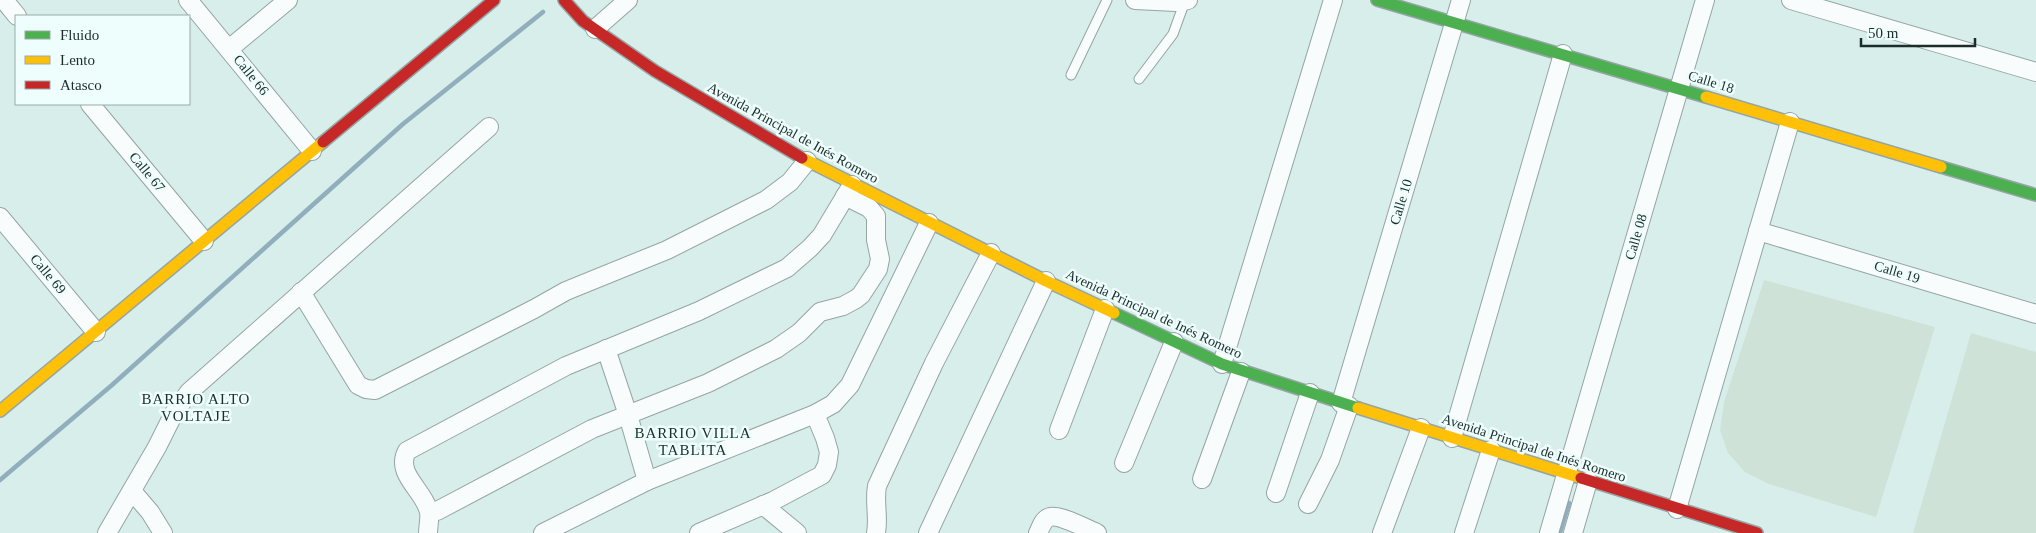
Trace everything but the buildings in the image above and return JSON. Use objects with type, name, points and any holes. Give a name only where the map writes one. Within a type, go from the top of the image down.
[{"type":"street","points":[[4,0],[16,15]]},
{"type":"street","name":"Calle 66","points":[[188,0],[312,151]]},
{"type":"street","points":[[229,49],[288,0]]},
{"type":"street","points":[[0,411],[494,0]]},
{"type":"street","name":"Avenida Principal de Inés Romero","points":[[564,0],[589,25],[655,71],[807,161],[848,190],[929,223],[1222,364],[1241,372],[1345,405],[1757,533]]},
{"type":"street","points":[[589,25],[628,0]]},
{"type":"street","points":[[1135,0],[1176,2],[1186,0]]},
{"type":"street","points":[[1222,364],[1333,0]]},
{"type":"street","name":"Calle 18","points":[[1377,0],[2036,195]]},
{"type":"street","name":"Calle 10","points":[[1308,504],[1330,460],[1461,0]]},
{"type":"street","name":"Calle 08","points":[[1549,533],[1705,0]]},
{"type":"street","points":[[1791,0],[2036,72]]},
{"type":"street","points":[[1452,438],[1563,54]]},
{"type":"street","name":"Calle 67","points":[[91,105],[204,241]]},
{"type":"street","points":[[1677,509],[1790,122]]},
{"type":"street","points":[[107,533],[174,413],[189,392],[489,127]]},
{"type":"street","points":[[301,292],[358,385],[366,389],[375,390],[534,310],[566,291],[667,250],[766,200],[790,182],[807,161]]},
{"type":"street","points":[[848,190],[876,216],[876,240],[880,259],[878,268],[861,295],[849,303],[820,312],[799,333],[776,349],[708,383],[592,430],[437,511],[432,512],[429,509],[404,469],[407,451],[566,366],[699,311],[788,268],[822,235],[848,190]]},
{"type":"street","name":"Calle 69","points":[[0,217],[96,332]]},
{"type":"street","points":[[543,533],[647,481],[815,414],[834,404],[850,385],[929,223]]},
{"type":"street","name":"Calle 19","points":[[1758,231],[2036,314]]},
{"type":"street","points":[[876,533],[878,522],[875,496],[877,486],[934,363],[991,253]]},
{"type":"street","points":[[928,533],[1046,280]]},
{"type":"street","points":[[1059,430],[1105,309]]},
{"type":"street","points":[[1124,463],[1174,342]]},
{"type":"street","points":[[606,350],[628,415],[647,481]]},
{"type":"street","points":[[1202,479],[1241,372]]},
{"type":"street","points":[[1276,493],[1310,393]]},
{"type":"street","points":[[699,533],[817,479],[825,470],[828,459],[828,445],[815,414]]},
{"type":"street","points":[[1382,533],[1421,428]]},
{"type":"street","points":[[1464,533],[1491,450]]},
{"type":"street","points":[[1573,533],[1588,481]]},
{"type":"street","points":[[132,491],[150,512],[163,533]]},
{"type":"street","points":[[763,505],[798,533]]},
{"type":"street","points":[[428,533],[429,509]]},
{"type":"street","points":[[1038,533],[1049,517],[1057,516],[1097,533]]},
{"type":"lane","points":[[1070,75],[1107,0]]},
{"type":"lane","points":[[1139,79],[1173,34],[1186,0]]},
{"type":"green space","points":[[1764,280],[1935,327],[1876,517],[1769,484],[1745,472],[1728,453],[1720,430],[1724,402]]},
{"type":"green space","points":[[1971,333],[2036,352],[2036,533],[1913,533]]},
{"type":"waterway","points":[[0,480],[112,385],[403,124],[543,12]]},
{"type":"waterway","points":[[1560,533],[1569,503]]},
{"type":"traffic: fast","points":[[1377,0],[1706,97]]},
{"type":"traffic: fast","points":[[1941,167],[2036,195]]},
{"type":"traffic: fast","points":[[1114,313],[1222,364],[1358,408]]},
{"type":"traffic: slow","points":[[1706,97],[1941,167]]},
{"type":"traffic: slow","points":[[0,411],[323,142]]},
{"type":"traffic: slow","points":[[802,158],[1046,281],[1114,313]]},
{"type":"traffic: slow","points":[[1358,408],[1581,478]]},
{"type":"traffic: jam","points":[[323,142],[494,0]]},
{"type":"traffic: jam","points":[[564,0],[583,21],[655,71],[802,158]]},
{"type":"traffic: jam","points":[[1581,478],[1757,533]]},
{"type":"district","name":"BARRIO ALTO VOLTAJE","points":[[196,408]]},
{"type":"district","name":"BARRIO VILLA TABLITA","points":[[693,442]]}]
